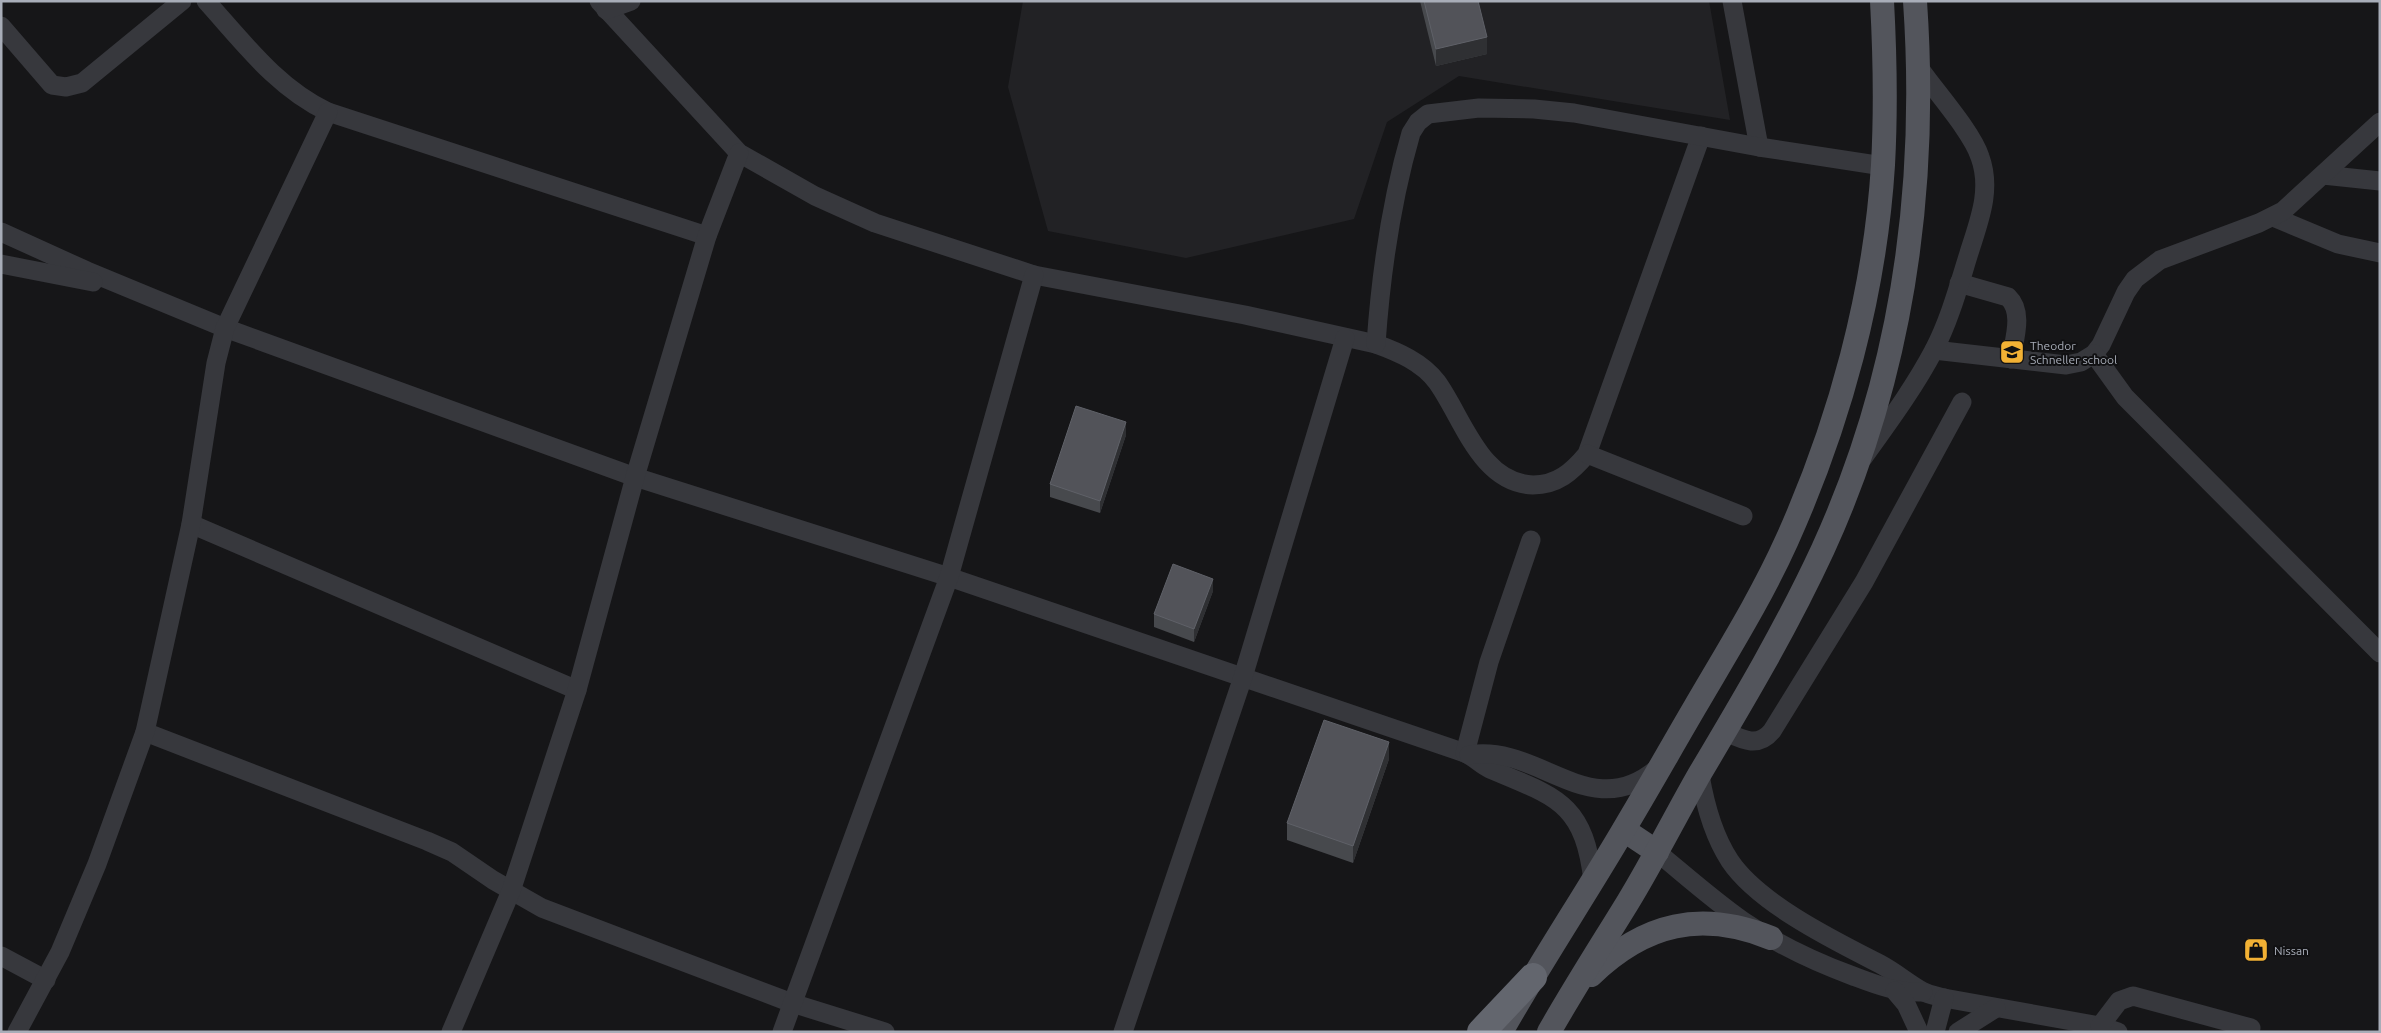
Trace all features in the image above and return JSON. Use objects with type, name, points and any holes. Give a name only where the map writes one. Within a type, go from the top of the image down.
[{"type":"highway","points":[[1481,1032],[1533,977]]},
{"type":"main road","points":[[1502,1032],[1533,977],[1624,830],[1752,610],[1787,540],[1817,468],[1842,395],[1861,319],[1874,243],[1883,166],[1886,72],[1882,1]]},
{"type":"main road","points":[[1548,1032],[1657,852],[1764,666],[1824,547],[1855,469],[1880,392],[1899,312],[1912,232],[1919,150],[1920,69],[1915,1]]},
{"type":"main road","points":[[1624,830],[1657,852]]},
{"type":"main road","points":[[1570,995],[1608,958],[1625,946],[1673,926],[1689,923],[1736,926],[1771,938]]},
{"type":"street","points":[[1,26],[52,85],[66,87],[82,83],[182,1]]},
{"type":"street","points":[[206,1],[278,80],[310,103],[328,112],[707,236]]},
{"type":"street","points":[[603,6],[631,1]]},
{"type":"street","points":[[1732,1],[1760,148]]},
{"type":"street","points":[[603,6],[738,153],[814,196],[876,223],[1034,275],[1244,315],[1376,344],[1408,358],[1436,380],[1483,457],[1506,479],[1523,484],[1540,485],[1557,480],[1572,472],[1587,454],[1701,136]]},
{"type":"street","points":[[1855,469],[1902,402],[1934,350],[1959,283],[1982,212],[1985,174],[1980,155],[1920,69]]},
{"type":"street","points":[[1376,344],[1382,272],[1390,222],[1411,133],[1418,122],[1428,114],[1479,108],[1534,108],[1574,113],[1760,148],[1883,166]]},
{"type":"street","points":[[17,1032],[46,980],[97,864],[145,732],[191,524],[216,363],[225,328],[328,112]]},
{"type":"street","points":[[1934,350],[2074,364],[2094,354],[2101,345],[2126,292],[2146,268],[2160,260],[2273,217],[2293,203],[2380,122]]},
{"type":"street","points":[[451,1032],[511,891],[577,690],[635,477],[707,236],[738,153]]},
{"type":"street","points":[[2323,175],[2380,181]]},
{"type":"street","points":[[2273,217],[2338,244],[2380,253]]},
{"type":"street","points":[[1,232],[225,328],[635,477],[949,577],[1467,754],[1483,766],[1534,786],[1567,810],[1575,820],[1587,843],[1593,881]]},
{"type":"street","points":[[1,264],[142,294]]},
{"type":"street","points":[[782,1032],[949,577],[1034,275]]},
{"type":"street","points":[[1959,283],[2008,297],[2012,301],[2017,317],[2011,359]]},
{"type":"street","points":[[1123,1032],[1242,677],[1345,338]]},
{"type":"street","points":[[2094,354],[2124,397],[2380,653]]},
{"type":"street","points":[[1726,732],[1748,742],[1755,742],[1768,736],[1772,731],[1864,582],[1962,402]]},
{"type":"street","points":[[1587,454],[1744,516]]},
{"type":"street","points":[[191,524],[577,690]]},
{"type":"street","points":[[1467,754],[1488,662],[1531,540]]},
{"type":"street","points":[[145,732],[427,840],[452,852],[511,891],[542,908],[792,1003],[885,1032]]},
{"type":"street","points":[[1467,754],[1485,753],[1502,756],[1543,769],[1577,785],[1600,789],[1633,783],[1662,764]]},
{"type":"street","points":[[1700,775],[1704,798],[1719,842],[1732,863],[1748,880],[1773,901],[1812,928],[1892,970],[1923,992]]},
{"type":"street","points":[[1657,852],[1726,909],[1771,938],[1840,971],[1895,991],[1923,992],[1944,998],[2109,1029],[2119,1001],[2133,996],[2251,1028]]},
{"type":"street","points":[[1,956],[46,980]]},
{"type":"street","points":[[1895,991],[1910,1012],[1919,1032]]},
{"type":"street","points":[[1935,1032],[1944,998]]},
{"type":"street","points":[[1958,1032],[1996,1008]]},
{"type":"shaded area","points":[[1023,1],[1709,1],[1730,120],[1459,76],[1387,122],[1354,219],[1186,258],[1048,231],[1008,87]]},
{"type":"building","points":[[1424,1],[1478,1],[1487,37],[1436,49]]},
{"type":"building","points":[[1076,406],[1126,422],[1100,501],[1050,484]]},
{"type":"building","points":[[1173,564],[1213,579],[1194,629],[1154,614]]},
{"type":"building","points":[[1324,720],[1389,742],[1353,846],[1287,823]]},
{"type":"place","name":"Theodor Schneller school","points":[[2012,352]]},
{"type":"place","name":"Nissan","points":[[2256,950]]}]
